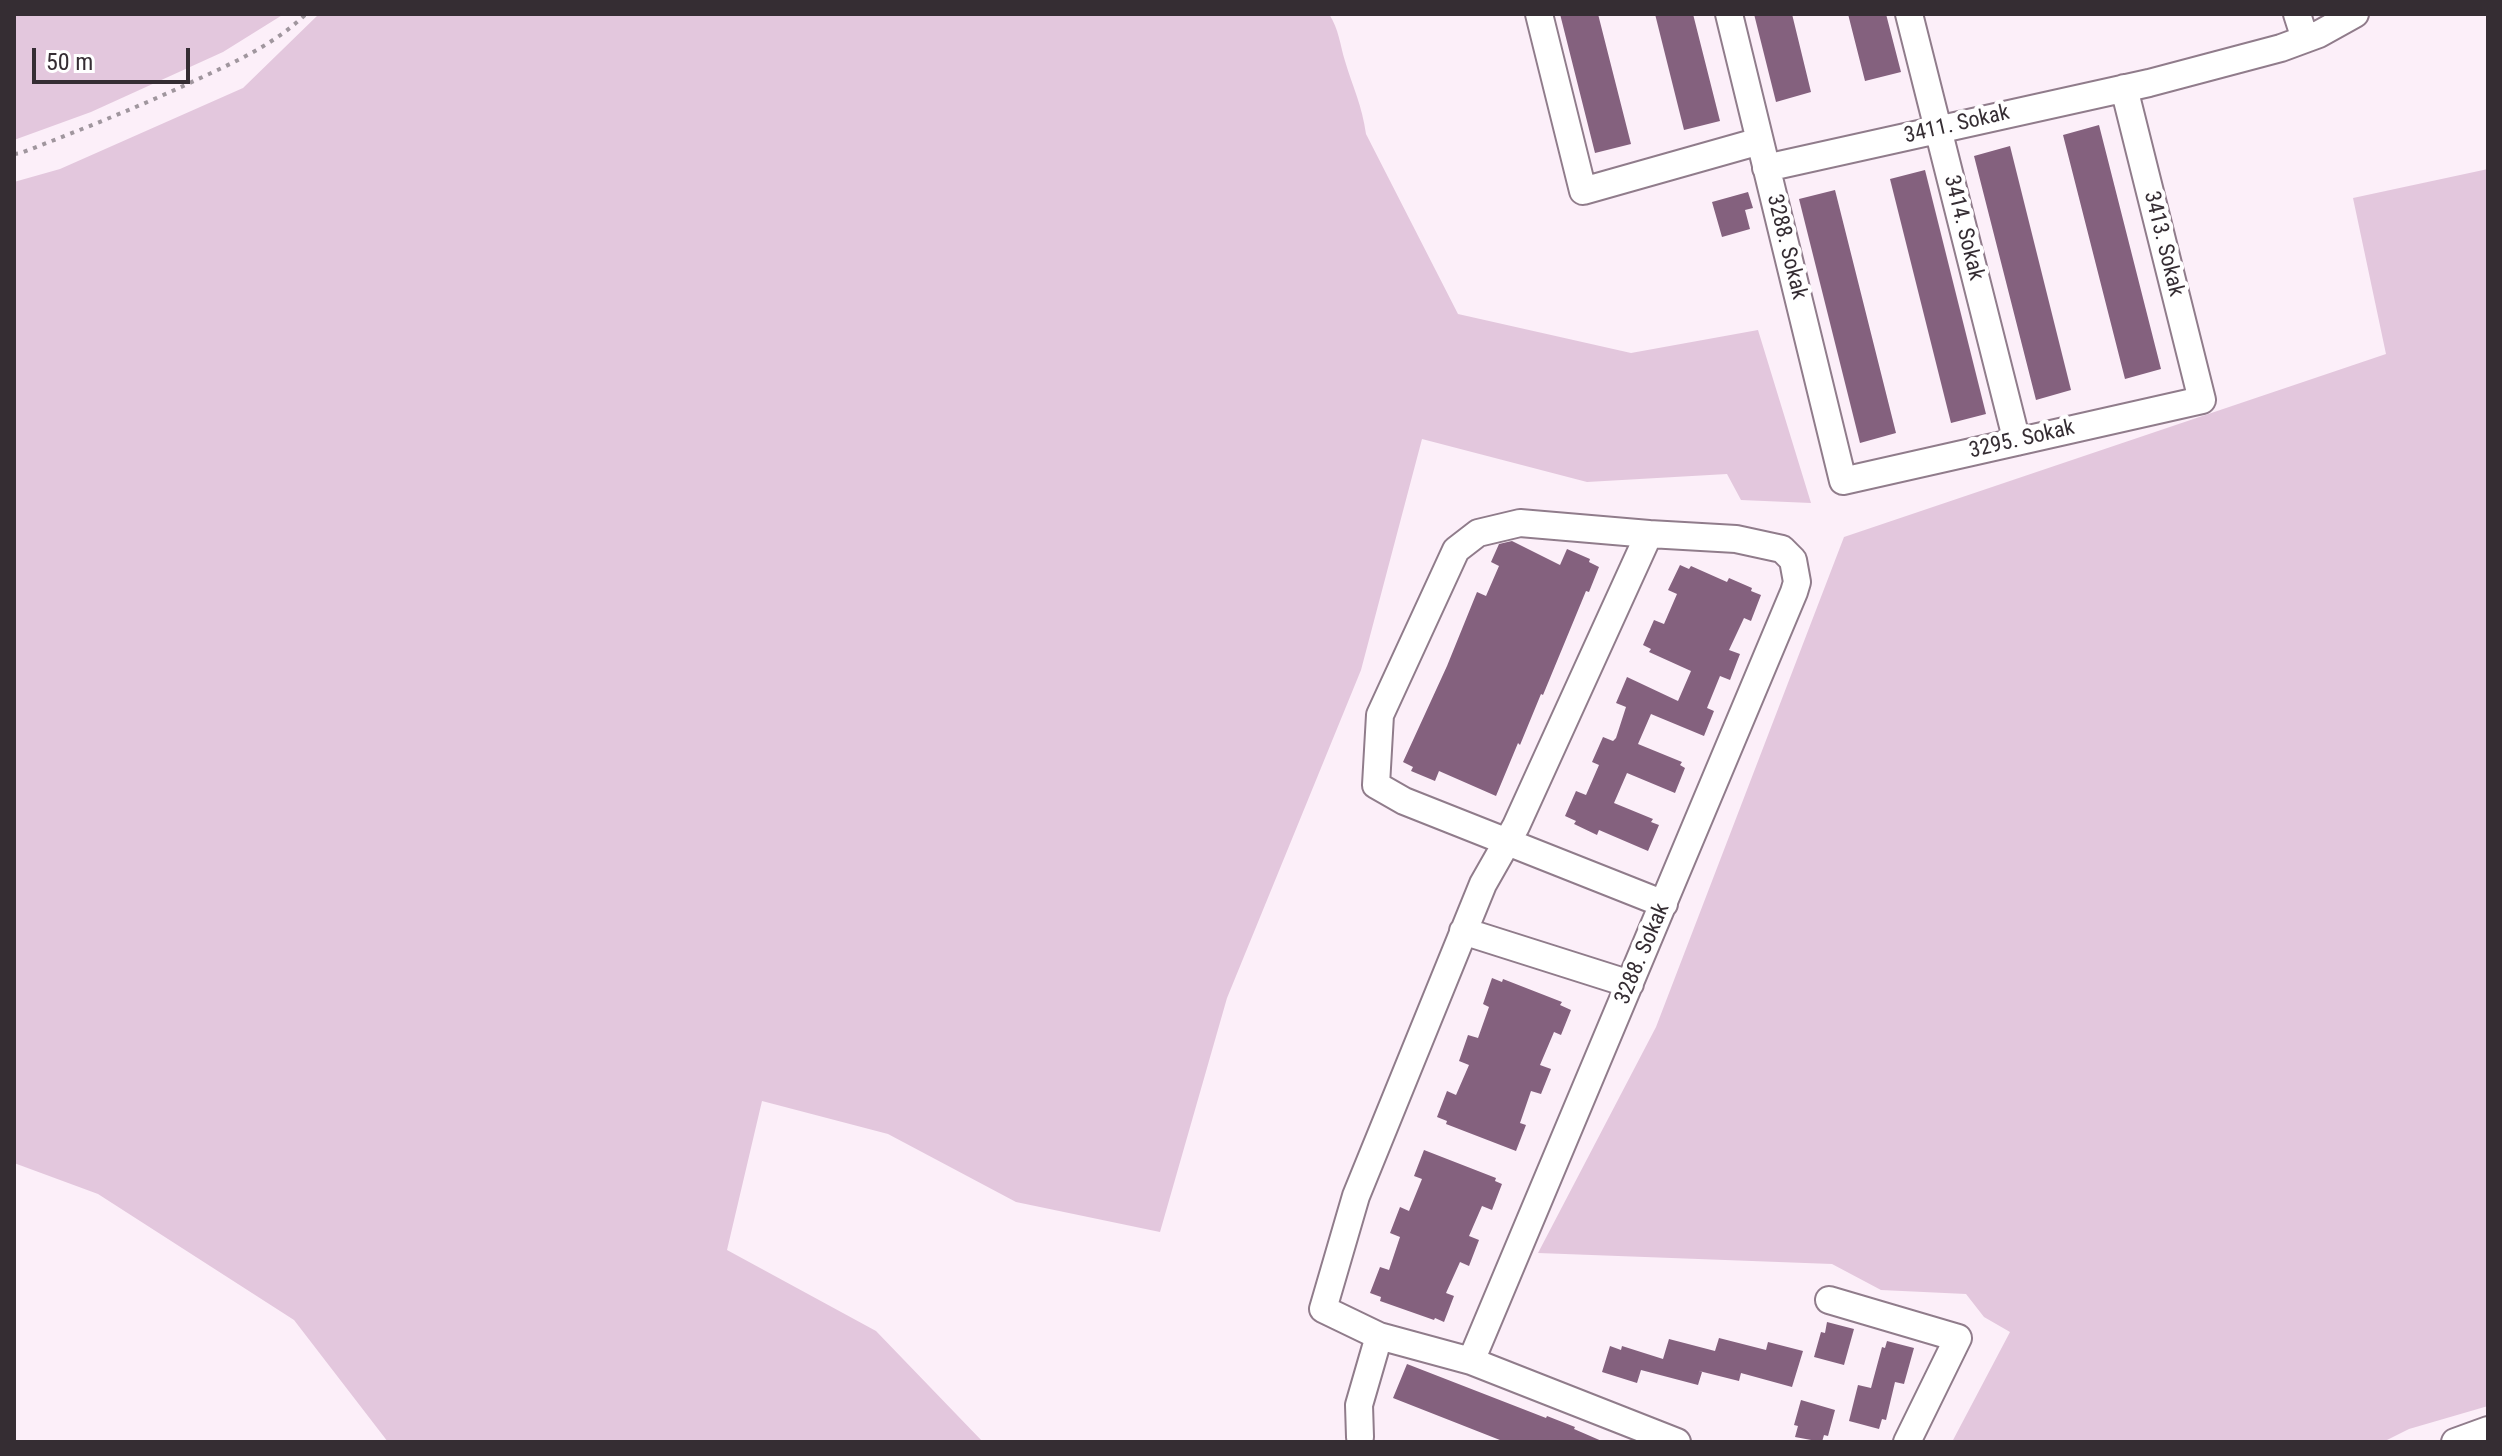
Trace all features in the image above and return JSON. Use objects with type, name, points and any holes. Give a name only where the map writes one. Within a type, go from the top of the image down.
[{"type":"street","points":[[1539,14],[1583,191],[1760,141]]},
{"type":"street","name":"3288. Sokak","points":[[1729,14],[1843,481]]},
{"type":"street","name":"3414. Sokak","points":[[1909,14],[2017,442]]},
{"type":"street","name":"3411. Sokak","points":[[1766,168],[2136,85],[2281,48],[2301,27],[2355,14]]},
{"type":"street","name":"3413. Sokak","points":[[2136,85],[2202,400]]},
{"type":"street","name":"3295. Sokak","points":[[1843,481],[2202,400]]},
{"type":"street","points":[[1664,904],[1508,840],[1404,801],[1376,785],[1380,715],[1456,550],[1478,533],[1520,523],[1649,534],[1508,840],[1483,884],[1463,931],[1356,1196],[1323,1309],[1379,1336],[1471,1361],[1677,1442]]},
{"type":"street","name":"3288. Sokak","points":[[1471,1361],[1797,582],[1793,560],[1782,549],[1736,539],[1649,534]]},
{"type":"street","points":[[1463,931],[1630,984]]},
{"type":"street","points":[[1829,1300],[1958,1338],[1907,1442]]},
{"type":"street","points":[[1365,1440],[1359,1405],[1379,1336]]},
{"type":"street","points":[[2455,1442],[2488,1430]]},
{"type":"path","points":[[14,154],[137,108],[233,63],[289,31],[306,14]]},
{"type":"shaded area","points":[[14,14],[284,14],[223,52],[91,112],[14,140]]},
{"type":"shaded area","points":[[319,14],[1329,14],[1360,105],[1366,134],[1458,314],[1631,353],[1758,330],[1811,503],[1741,500],[1727,474],[1587,482],[1422,439],[1361,670],[1227,998],[1160,1232],[1016,1202],[888,1134],[762,1101],[727,1250],[876,1331],[983,1442],[388,1442],[294,1320],[98,1194],[14,1163],[14,182],[60,169],[243,88]]},
{"type":"shaded area","points":[[2488,169],[2488,1406],[2409,1429],[2383,1442],[1952,1442],[2010,1332],[1984,1317],[1966,1294],[1881,1290],[1832,1264],[1538,1253],[1656,1027],[1844,537],[2386,354],[2353,198]]},
{"type":"building","points":[[1560,14],[1598,14],[1631,144],[1595,153]]},
{"type":"building","points":[[1655,14],[1693,14],[1720,121],[1684,130]]},
{"type":"building","points":[[1754,14],[1792,14],[1811,92],[1776,102]]},
{"type":"building","points":[[1848,14],[1886,14],[1901,72],[1865,81]]},
{"type":"building","points":[[2099,125],[2161,369],[2125,379],[2063,135]]},
{"type":"building","points":[[2010,146],[2071,390],[2036,400],[1974,156]]},
{"type":"building","points":[[1925,170],[1986,414],[1951,423],[1890,179]]},
{"type":"building","points":[[1835,190],[1896,433],[1860,443],[1799,199]]},
{"type":"building","points":[[1748,192],[1753,208],[1745,210],[1750,229],[1722,237],[1712,202]]},
{"type":"building","points":[[1512,541],[1560,565],[1567,549],[1590,559],[1589,562],[1599,567],[1496,796],[1439,771],[1435,781],[1411,771],[1413,767],[1403,762],[1477,592],[1486,596],[1499,566],[1491,562],[1499,544]]},
{"type":"building","points":[[1680,565],[1689,569],[1691,566],[1727,582],[1729,578],[1761,595],[1751,621],[1744,618],[1729,650],[1740,654],[1730,680],[1720,676],[1707,708],[1714,711],[1704,736],[1651,714],[1638,744],[1682,762],[1680,765],[1685,768],[1675,793],[1627,773],[1614,803],[1653,819],[1651,822],[1659,825],[1648,851],[1599,830],[1597,835],[1565,816],[1576,791],[1586,795],[1599,765],[1592,762],[1603,737],[1613,741],[1616,738],[1626,707],[1616,703],[1627,677],[1678,701],[1691,671],[1649,652],[1651,649],[1643,645],[1654,620],[1664,624],[1677,594],[1668,590]]},
{"type":"building","points":[[1492,978],[1502,982],[1503,979],[1562,1002],[1560,1005],[1571,1010],[1561,1035],[1554,1032],[1540,1065],[1551,1069],[1541,1094],[1531,1091],[1520,1123],[1526,1125],[1516,1151],[1446,1124],[1447,1121],[1437,1117],[1447,1091],[1456,1095],[1469,1065],[1459,1061],[1468,1035],[1478,1038],[1489,1007],[1483,1004]]},
{"type":"building","points":[[1424,1150],[1496,1178],[1495,1181],[1502,1184],[1492,1210],[1482,1206],[1469,1236],[1479,1240],[1469,1266],[1460,1262],[1446,1293],[1454,1296],[1444,1322],[1380,1301],[1381,1297],[1370,1293],[1380,1267],[1389,1270],[1400,1237],[1390,1233],[1400,1207],[1409,1211],[1422,1179],[1414,1176]]},
{"type":"building","points":[[1827,1322],[1854,1329],[1844,1365],[1814,1357]]},
{"type":"building","points":[[1719,1338],[1766,1350],[1768,1342],[1803,1351],[1792,1387],[1741,1373],[1739,1381],[1699,1371],[1702,1372],[1698,1385],[1641,1370],[1637,1383],[1602,1372],[1610,1346],[1621,1350],[1622,1346],[1663,1359],[1669,1339],[1715,1351]]},
{"type":"building","points":[[1887,1341],[1914,1348],[1904,1384],[1895,1382],[1886,1420],[1882,1419],[1879,1429],[1849,1421],[1858,1385],[1871,1388],[1882,1347],[1885,1348]]},
{"type":"building","points":[[1407,1364],[1575,1427],[1604,1442],[1505,1442],[1393,1398]]},
{"type":"building","points":[[1801,1400],[1835,1410],[1828,1436],[1824,1435],[1822,1442],[1795,1437],[1798,1426],[1794,1425]]}]
